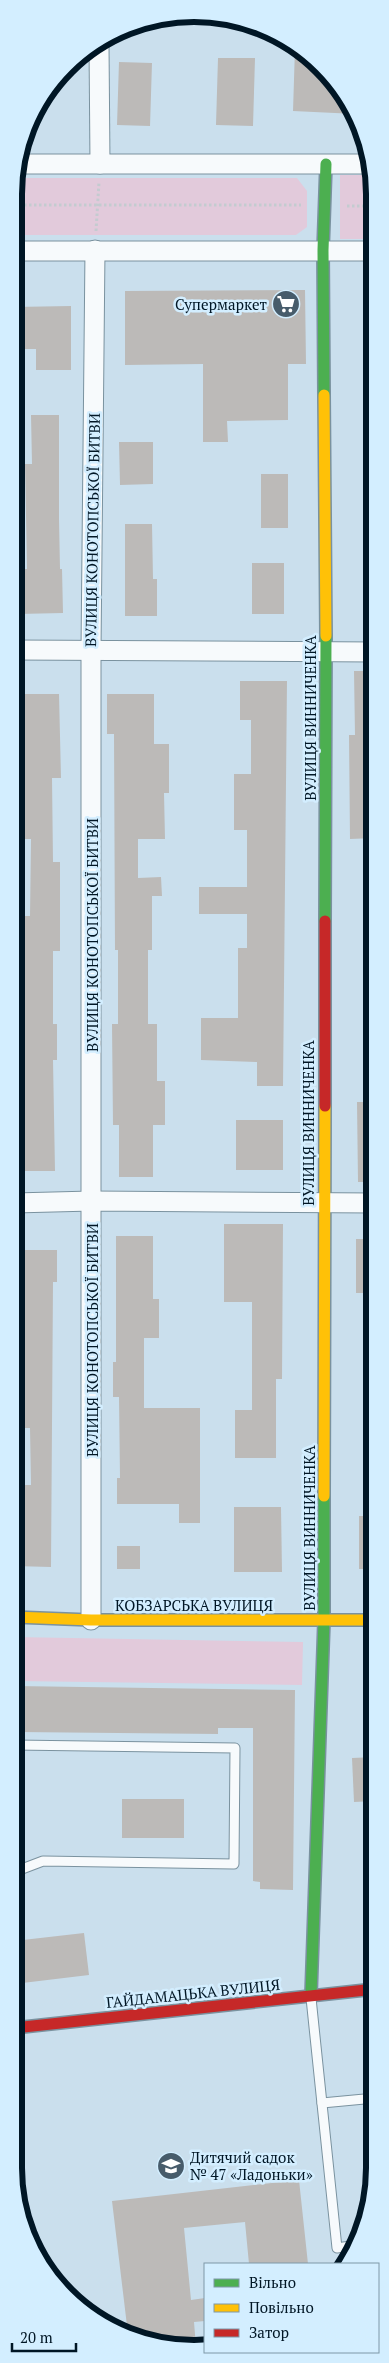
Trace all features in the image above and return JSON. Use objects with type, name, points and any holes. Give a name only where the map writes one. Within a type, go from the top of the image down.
[{"type":"street","points":[[99,51],[100,164]]},
{"type":"street","points":[[25,164],[363,164]]},
{"type":"street","name":"ВУЛИЦЯ ВИННИЧЕНКА","points":[[311,1995],[324,1620],[323,1202],[326,652],[323,250],[326,164]]},
{"type":"street","name":"ВУЛИЦЯ КОНОТОПСЬКОЇ БИТВИ","points":[[91,1620],[91,650],[95,250]]},
{"type":"street","points":[[23,251],[366,251]]},
{"type":"street","points":[[23,650],[366,652]]},
{"type":"street","points":[[22,1203],[92,1201],[366,1203]]},
{"type":"street","name":"КОБЗАРСЬКА ВУЛИЦЯ","points":[[22,1617],[91,1620],[366,1620]]},
{"type":"street","name":"ГАЙДАМАЦЬКА ВУЛИЦЯ","points":[[22,2027],[366,1990]]},
{"type":"lane","points":[[22,1745],[235,1748],[234,1864],[43,1861],[22,1869]]},
{"type":"lane","points":[[311,1995],[337,2248],[348,2246]]},
{"type":"lane","points":[[322,2103],[366,2099]]},
{"type":"path","points":[[95,250],[100,164]]},
{"type":"path","points":[[23,205],[324,206]]},
{"type":"shaded area","points":[[340,175],[365,175],[366,239],[340,239]]},
{"type":"shaded area","points":[[23,178],[297,178],[307,191],[307,227],[296,235],[23,235]]},
{"type":"shaded area","points":[[22,1637],[303,1642],[302,1685],[22,1681]]},
{"type":"building","points":[[295,55],[308,65],[331,90],[346,114],[293,111]]},
{"type":"building","points":[[218,58],[255,58],[253,126],[216,125]]},
{"type":"building","points":[[119,62],[152,63],[150,126],[117,125]]},
{"type":"building","points":[[305,290],[306,364],[288,364],[288,420],[227,421],[228,442],[203,442],[203,364],[125,365],[125,291]]},
{"type":"building","points":[[71,306],[71,370],[36,370],[36,349],[23,349],[23,307]]},
{"type":"building","points":[[31,415],[59,415],[60,569],[62,569],[63,613],[23,614],[23,569],[27,569],[25,464],[32,464]]},
{"type":"building","points":[[119,442],[153,442],[153,484],[120,485]]},
{"type":"building","points":[[261,474],[288,474],[288,528],[261,528]]},
{"type":"building","points":[[125,524],[152,524],[153,579],[157,579],[157,616],[125,616]]},
{"type":"building","points":[[252,563],[284,563],[284,614],[252,614]]},
{"type":"building","points":[[354,671],[366,671],[366,838],[350,839],[349,735],[355,735]]},
{"type":"building","points":[[240,681],[287,681],[283,1086],[257,1086],[257,1062],[201,1060],[201,1018],[238,1018],[238,948],[247,948],[247,914],[199,914],[199,887],[247,887],[247,830],[234,830],[234,774],[251,774],[251,720],[240,720]]},
{"type":"building","points":[[25,694],[59,694],[61,778],[52,778],[53,862],[60,862],[60,951],[53,951],[53,1024],[57,1024],[57,1060],[53,1060],[55,1171],[23,1171],[23,916],[30,916],[31,839],[23,839],[23,808],[25,808]]},
{"type":"building","points":[[107,694],[154,694],[154,744],[169,744],[169,793],[164,793],[165,839],[138,839],[138,878],[161,877],[162,896],[152,896],[152,950],[148,950],[148,1024],[157,1024],[157,1081],[165,1081],[165,1125],[153,1125],[153,1177],[119,1177],[119,1125],[113,1125],[112,1024],[118,1024],[118,950],[115,950],[114,734],[107,734]]},
{"type":"building","points":[[357,1102],[366,1102],[366,1182],[358,1182]]},
{"type":"building","points":[[236,1120],[283,1120],[283,1170],[236,1170]]},
{"type":"building","points":[[224,1224],[283,1224],[282,1379],[276,1379],[276,1458],[235,1458],[235,1410],[252,1410],[252,1302],[224,1302]]},
{"type":"building","points":[[116,1236],[153,1236],[153,1299],[159,1299],[159,1338],[144,1338],[144,1408],[200,1408],[200,1523],[179,1523],[179,1504],[117,1504],[117,1478],[120,1478],[119,1397],[113,1397],[113,1362],[116,1362]]},
{"type":"building","points":[[356,1239],[366,1239],[366,1293],[356,1293]]},
{"type":"building","points":[[22,1250],[57,1250],[57,1282],[53,1282],[51,1567],[22,1566],[22,1485],[31,1485],[30,1428],[22,1428]]},
{"type":"building","points":[[234,1507],[281,1507],[282,1572],[234,1572]]},
{"type":"building","points":[[359,1516],[366,1516],[366,1569],[359,1569]]},
{"type":"building","points":[[117,1546],[140,1546],[140,1569],[117,1569]]},
{"type":"building","points":[[22,1686],[295,1690],[293,1890],[260,1889],[260,1882],[253,1881],[253,1728],[218,1728],[218,1734],[22,1732]]},
{"type":"building","points":[[366,1757],[366,1801],[354,1802],[352,1758]]},
{"type":"building","points":[[122,1799],[184,1799],[184,1838],[122,1838]]},
{"type":"building","points":[[84,1933],[89,1975],[22,1983],[22,1940]]},
{"type":"building","points":[[299,2180],[308,2263],[249,2263],[245,2222],[184,2228],[191,2300],[204,2298],[204,2321],[194,2322],[195,2340],[172,2339],[150,2335],[127,2326],[112,2201]]},
{"type":"traffic: fast","points":[[324,395],[323,250],[326,164]]},
{"type":"traffic: fast","points":[[325,921],[326,636]]},
{"type":"traffic: fast","points":[[311,1995],[324,1620],[324,1496]]},
{"type":"traffic: slow","points":[[324,395],[326,636]]},
{"type":"traffic: slow","points":[[324,1496],[325,1106]]},
{"type":"traffic: slow","points":[[22,1617],[91,1620],[366,1620]]},
{"type":"traffic: jam","points":[[325,921],[325,1106]]},
{"type":"traffic: jam","points":[[22,2027],[366,1990]]},
{"type":"place","name":"Супермаркет","points":[[286,304]]},
{"type":"place","name":"Дитячий садок № 47 «Ладоньки»","points":[[171,2166]]}]
